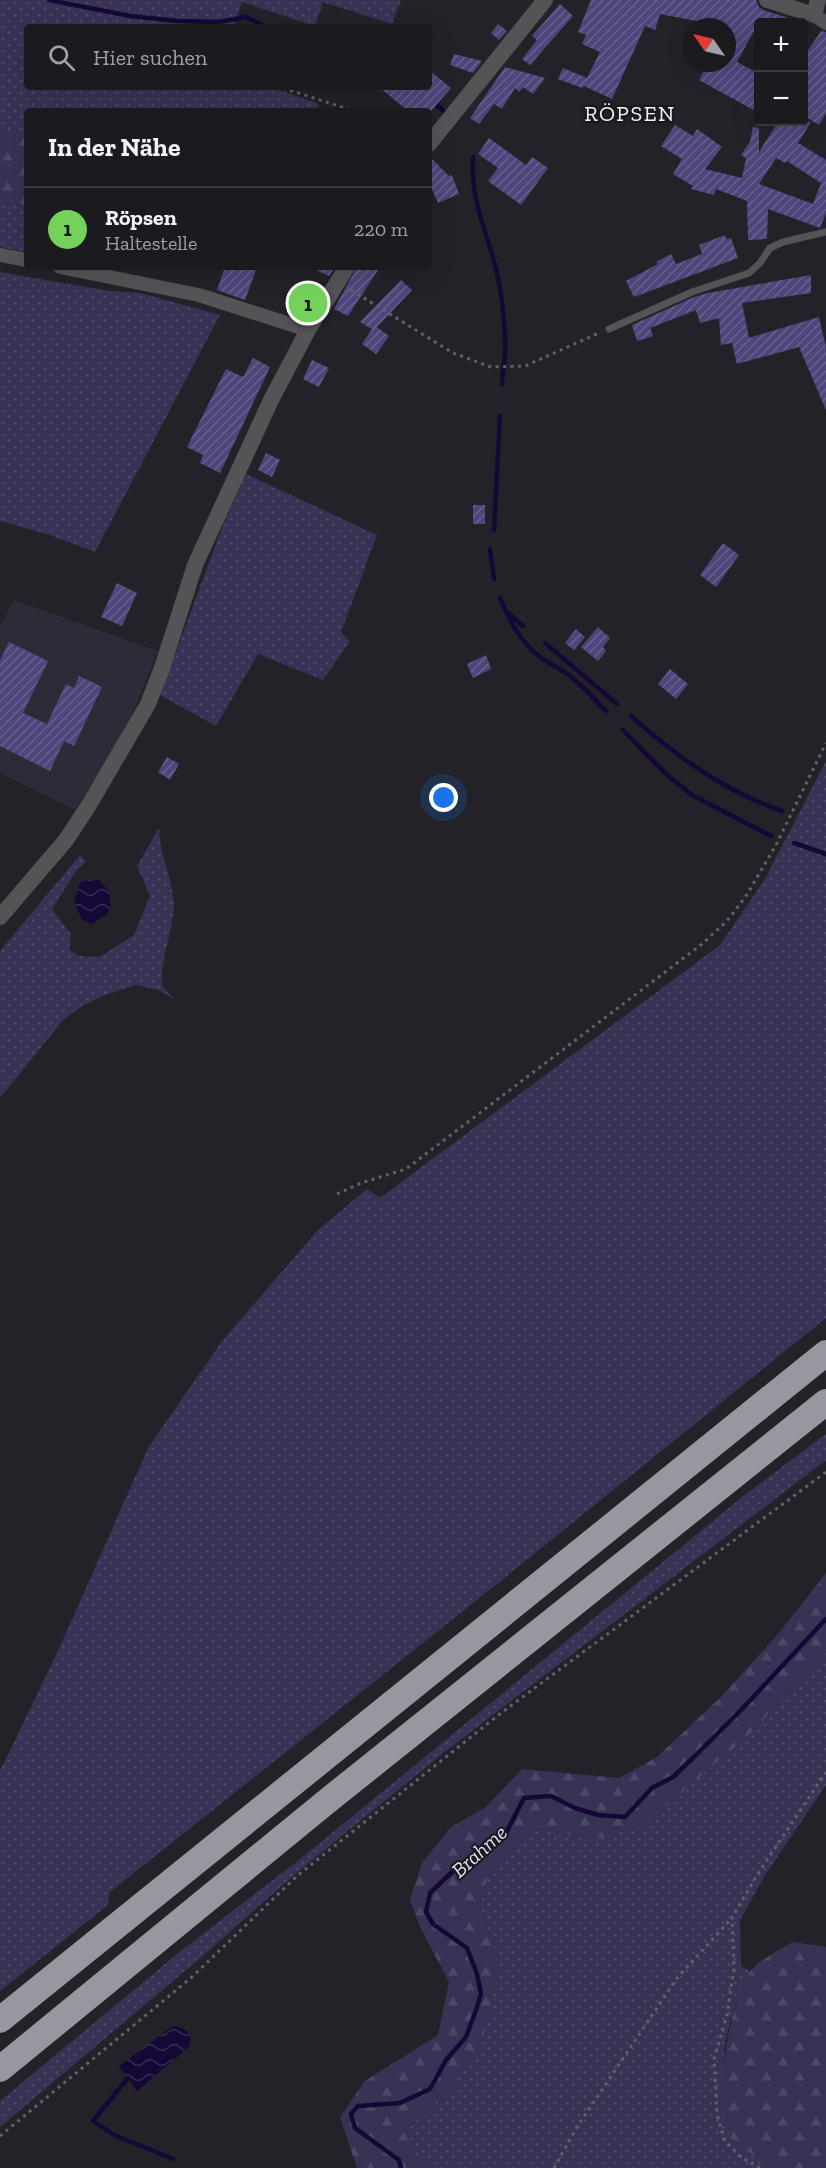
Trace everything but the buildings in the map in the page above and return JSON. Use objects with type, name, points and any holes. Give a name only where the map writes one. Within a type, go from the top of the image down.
[{"type":"highway","points":[[0,2020],[826,1353]]},
{"type":"highway","points":[[0,2069],[331,1798],[826,1402]]},
{"type":"street","points":[[432,140],[545,0]]},
{"type":"street","points":[[767,0],[819,13]]},
{"type":"street","points":[[0,255],[24,259]]},
{"type":"street","points":[[75,270],[199,295],[308,330]]},
{"type":"street","points":[[0,917],[66,840],[89,806],[147,704],[162,668],[195,565],[271,400],[308,330],[345,270]]},
{"type":"lane","points":[[609,329],[692,292],[749,273],[760,263],[770,248],[776,245],[826,232]]},
{"type":"path","points":[[289,90],[345,108]]},
{"type":"path","points":[[337,281],[453,353],[491,367],[525,366],[609,329]]},
{"type":"path","points":[[336,1194],[361,1183],[406,1169],[702,944],[727,921],[746,896],[771,855],[826,742]]},
{"type":"path","points":[[0,2136],[192,1977],[306,1869],[501,1713],[826,1472]]},
{"type":"path","points":[[554,2168],[578,2127],[676,1978],[732,1918],[757,1875],[826,1772]]},
{"type":"path","points":[[732,1918],[734,1968],[727,2015],[714,2059],[717,2115],[725,2141],[741,2157],[760,2168]]},
{"type":"shaded area","points":[[14,600],[158,651],[137,703],[107,763],[75,810],[0,773],[0,626]]},
{"type":"green space","points":[[0,0],[401,0],[392,24],[323,2],[316,24],[309,24],[242,2],[234,24],[24,24],[24,90],[279,90],[319,104],[317,108],[24,108],[24,133],[0,133]]},
{"type":"green space","points":[[0,133],[24,133],[24,205],[0,203]]},
{"type":"green space","points":[[0,203],[24,205],[24,251],[0,247]]},
{"type":"green space","points":[[0,272],[109,291],[140,293],[220,315],[95,552],[50,535],[0,521]]},
{"type":"green space","points":[[246,474],[377,535],[341,632],[350,641],[323,680],[258,654],[216,726],[160,695],[223,525]]},
{"type":"green space","points":[[826,761],[826,1318],[110,1892],[108,1905],[0,1991],[0,1771],[58,1651],[148,1448],[222,1341],[318,1230],[367,1189],[380,1198],[720,945],[765,879]]},
{"type":"green space","points":[[159,828],[161,848],[174,905],[162,981],[163,987],[176,1000],[159,990],[136,985],[105,995],[82,1006],[64,1019],[0,1098],[0,951],[80,855],[86,861],[74,874],[52,909],[71,934],[69,950],[79,956],[100,957],[134,935],[150,896],[137,866]]},
{"type":"green space","points":[[826,1434],[826,1460],[447,1750],[294,1875],[198,1960],[0,2127],[0,2101],[182,1950],[299,1860],[746,1494]]},
{"type":"green space","points":[[826,1573],[826,1652],[750,1734],[642,1826],[592,1840],[537,1828],[492,1867],[479,1905],[495,1946],[497,1981],[481,2046],[442,2100],[405,2130],[426,2168],[357,2168],[340,2117],[365,2081],[438,2035],[449,1982],[420,1927],[410,1899],[422,1863],[451,1827],[486,1807],[522,1769],[619,1778],[657,1757],[722,1696],[779,1633]]},
{"type":"green space","points":[[826,1652],[826,1785],[767,1872],[740,1920],[741,1966],[750,1971],[734,2009],[725,2050],[724,2078],[734,2142],[779,2168],[426,2168],[405,2130],[442,2100],[495,1946],[479,1905],[492,1867],[537,1828],[592,1840],[750,1734]]},
{"type":"green space","points":[[793,1942],[826,1947],[826,2168],[780,2168],[755,2156],[733,2140],[726,2126],[723,2106],[722,2083],[729,2032],[742,1988],[749,1973],[758,1964]]},
{"type":"water","points":[[89,879],[99,880],[109,891],[110,906],[107,914],[92,924],[82,920],[74,902],[80,883]]},
{"type":"water","points":[[173,2026],[188,2032],[189,2047],[137,2091],[119,2066]]},
{"type":"waterway","points":[[49,0],[130,16],[177,21],[219,22],[246,17],[260,24]]},
{"type":"waterway","points":[[433,102],[447,114]]},
{"type":"waterway","points":[[473,157],[476,198],[502,298],[505,345],[502,384]]},
{"type":"waterway","points":[[494,530],[500,416]]},
{"type":"waterway","points":[[490,549],[494,579]]},
{"type":"waterway","points":[[500,598],[513,625],[531,649],[574,679],[606,711]]},
{"type":"waterway","points":[[507,612],[523,626]]},
{"type":"waterway","points":[[545,643],[617,704]]},
{"type":"waterway","points":[[631,716],[665,745],[721,783],[782,811]]},
{"type":"waterway","points":[[623,730],[667,775],[692,795],[771,836]]},
{"type":"waterway","points":[[794,843],[826,854]]},
{"type":"waterway","name":"Brahme","points":[[401,2168],[399,2160],[355,2128],[351,2114],[358,2106],[400,2103],[430,2089],[446,2060],[466,2037],[481,1994],[477,1974],[467,1948],[433,1924],[426,1912],[430,1893],[451,1873],[506,1833],[524,1798],[551,1796],[575,1808],[598,1815],[625,1817],[652,1788],[673,1777],[696,1755],[826,1619]]},
{"type":"waterway","points":[[128,2078],[93,2121],[114,2135],[173,2159]]},
{"type":"place","name":"Röpsen","points":[[308,303]]},
{"type":"district","name":"RÖPSEN","points":[[630,113]]}]
